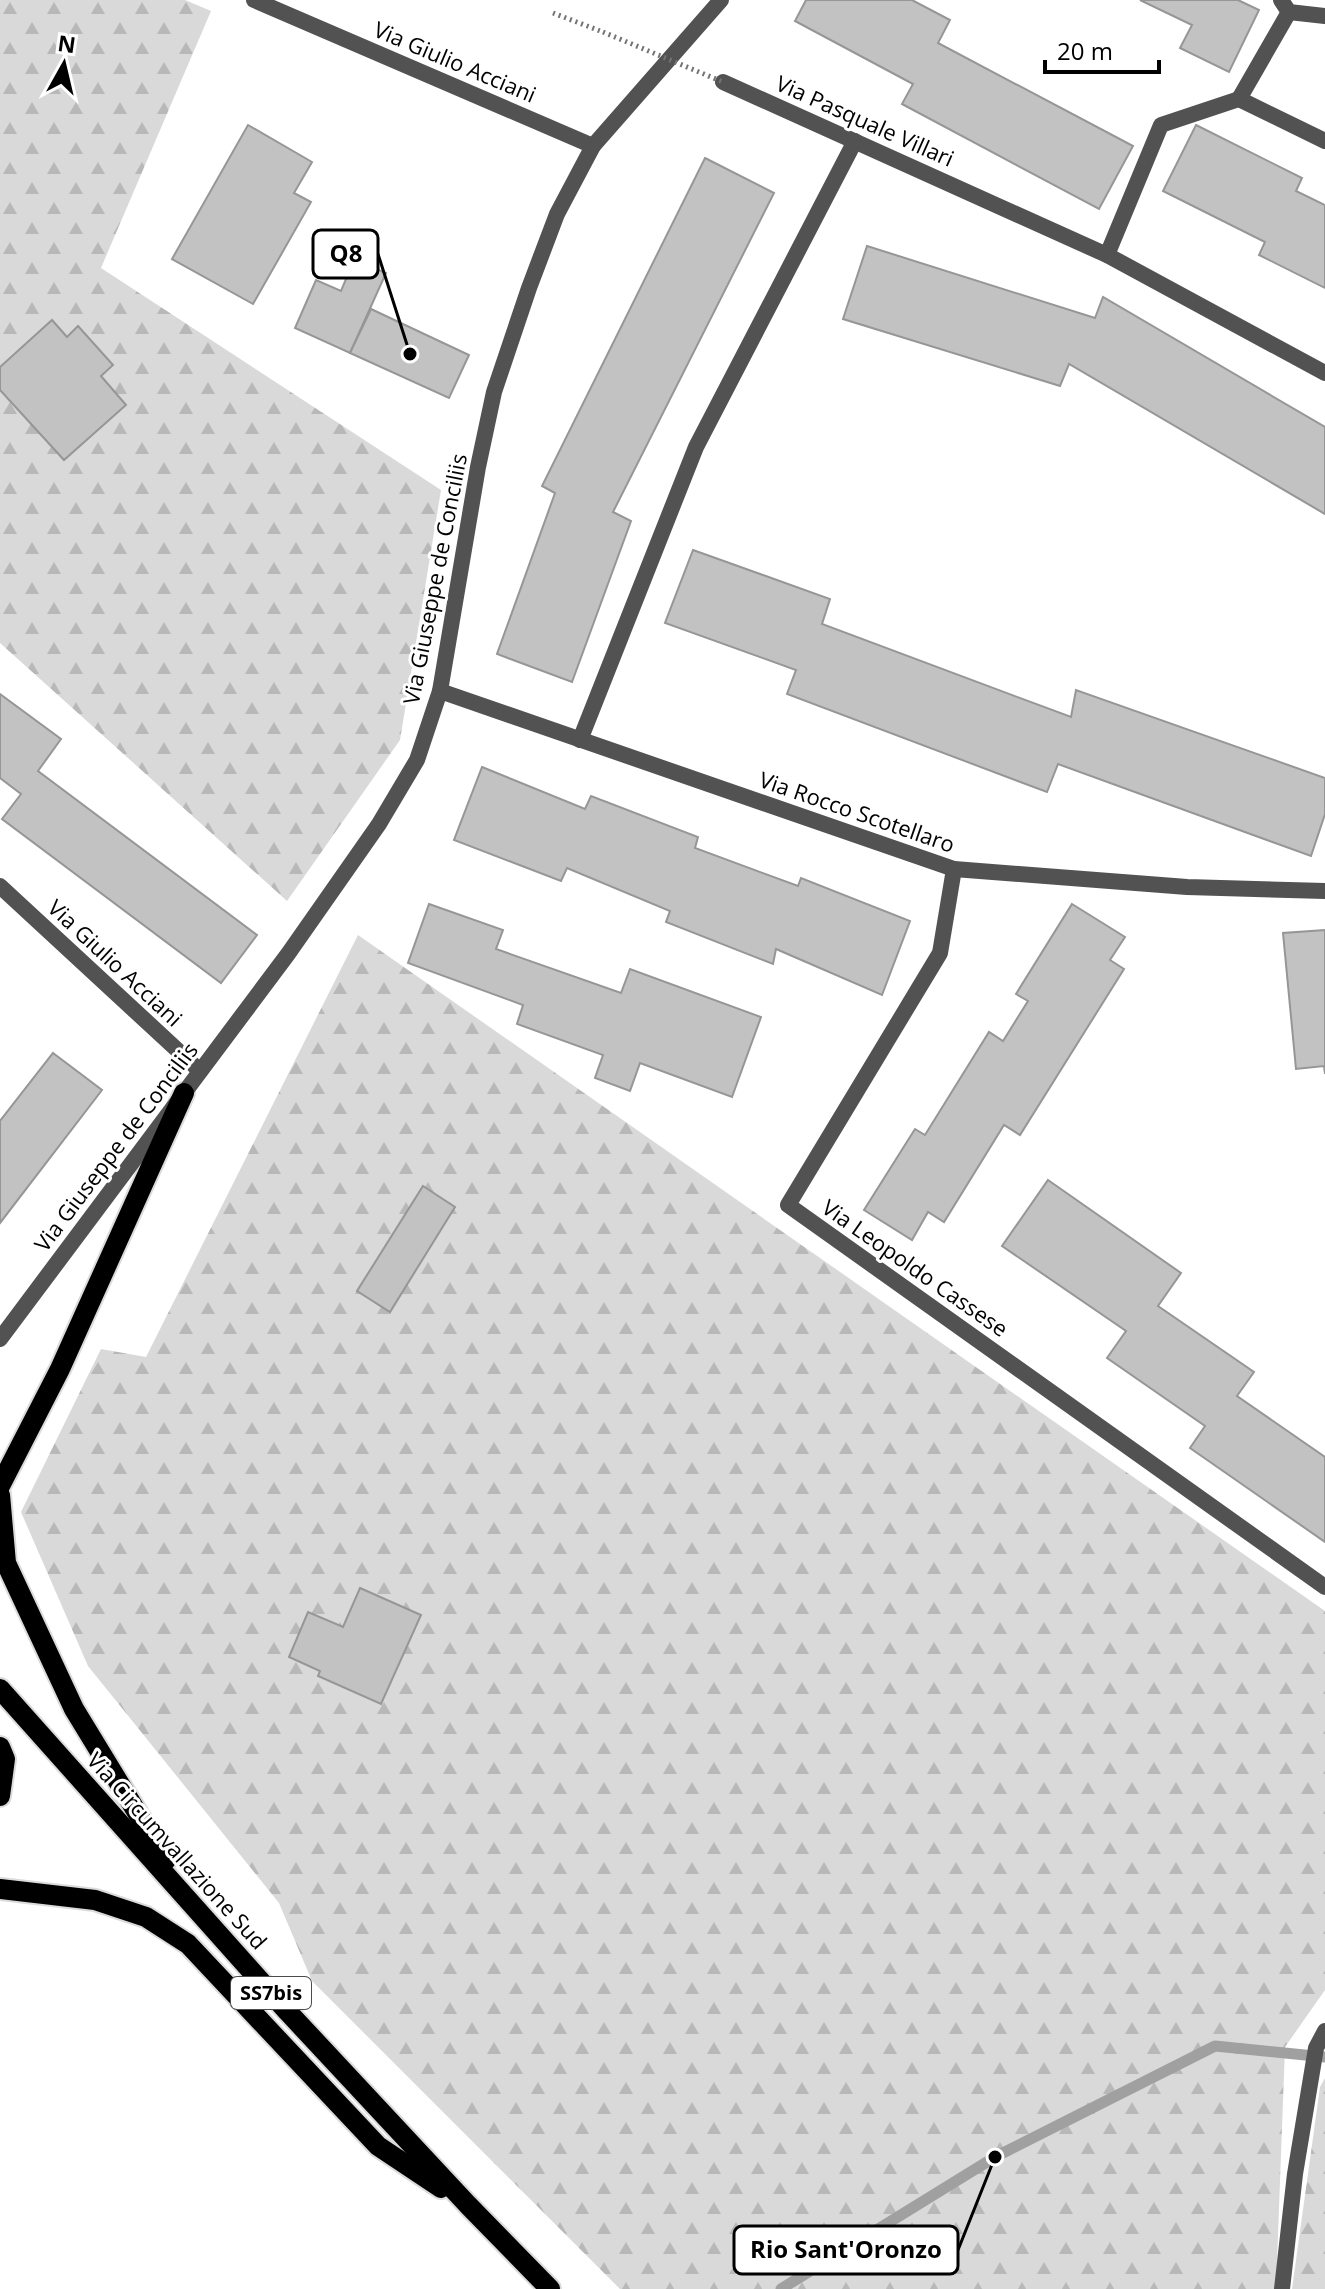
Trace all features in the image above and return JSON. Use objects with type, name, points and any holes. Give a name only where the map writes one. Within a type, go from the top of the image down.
[{"type":"main road","points":[[0,1486],[60,1369],[184,1093]]},
{"type":"main road","points":[[0,1495],[6,1563],[74,1709],[194,1905]]},
{"type":"main road","name":"Via Circumvallazione Sud","points":[[0,1689],[288,2012],[550,2289]]},
{"type":"main road","points":[[0,1747],[5,1759],[0,1796]]},
{"type":"main road","points":[[0,1889],[95,1900],[146,1917],[188,1944],[378,2146],[468,2205]]},
{"type":"street","name":"Via Giulio Acciani","points":[[254,0],[593,146]]},
{"type":"street","name":"Via Giuseppe de Conciliis","points":[[0,1339],[288,954],[379,824],[417,760],[440,691],[478,467],[494,392],[557,214],[593,146],[721,0]]},
{"type":"street","points":[[1239,99],[1285,6],[1325,16]]},
{"type":"street","name":"Via Pasquale Villari","points":[[723,82],[1107,255],[1325,373]]},
{"type":"street","points":[[1107,255],[1161,125],[1239,99],[1325,141]]},
{"type":"street","points":[[580,740],[696,447],[855,141]]},
{"type":"street","name":"Via Rocco Scotellaro","points":[[440,691],[954,869],[1187,887],[1325,891]]},
{"type":"street","name":"Via Leopoldo Cassese","points":[[954,869],[940,953],[788,1205],[1325,1587]]},
{"type":"street","name":"Via Giulio Acciani","points":[[0,886],[200,1071]]},
{"type":"street","points":[[1282,2289],[1295,2174],[1316,2048],[1325,2031]]},
{"type":"path","points":[[553,13],[723,82]]},
{"type":"green space","points":[[0,0],[185,0],[211,11],[101,268],[441,490],[400,740],[287,901],[0,643]]},
{"type":"green space","points":[[358,935],[1325,1611],[1325,1990],[1285,2047],[1276,2289],[620,2289],[312,1981],[279,1903],[88,1666],[21,1512],[101,1349],[146,1357]]},
{"type":"green space","points":[[1325,2078],[1325,2289],[1292,2289],[1320,2087]]},
{"type":"building","points":[[806,0],[912,0],[950,20],[938,43],[1133,146],[1099,209],[902,104],[913,84],[795,21]]},
{"type":"building","points":[[1140,0],[1238,0],[1259,10],[1229,72],[1180,48],[1192,25]]},
{"type":"building","points":[[248,125],[312,162],[294,193],[311,202],[253,304],[172,259]]},
{"type":"building","points":[[1196,125],[1302,178],[1296,191],[1325,205],[1325,288],[1259,255],[1265,242],[1163,191]]},
{"type":"building","points":[[705,158],[774,193],[613,512],[631,521],[572,682],[497,654],[555,493],[542,486]]},
{"type":"building","points":[[867,246],[1095,318],[1103,297],[1325,427],[1325,514],[1069,364],[1060,386],[843,319]]},
{"type":"building","points":[[354,260],[386,273],[350,353],[295,328],[316,280],[341,291]]},
{"type":"building","points":[[371,309],[469,355],[449,398],[350,353]]},
{"type":"building","points":[[52,320],[67,337],[78,326],[113,365],[101,376],[126,405],[64,460],[0,390],[0,367]]},
{"type":"building","points":[[693,550],[830,599],[822,624],[1071,717],[1076,690],[1325,778],[1325,814],[1311,856],[1058,764],[1047,792],[787,694],[796,670],[665,623]]},
{"type":"building","points":[[0,694],[61,739],[38,771],[257,935],[221,983],[2,819],[21,794],[0,778]]},
{"type":"building","points":[[482,767],[585,809],[591,796],[698,837],[695,848],[798,886],[801,878],[910,921],[882,995],[776,949],[773,964],[666,922],[670,911],[567,868],[561,881],[454,840]]},
{"type":"building","points":[[429,904],[503,930],[496,949],[621,993],[630,969],[761,1017],[732,1097],[640,1063],[630,1091],[595,1078],[603,1055],[517,1024],[523,1005],[408,963]]},
{"type":"building","points":[[1072,904],[1125,937],[1110,960],[1124,969],[1020,1135],[1004,1125],[944,1222],[928,1212],[912,1240],[864,1210],[915,1129],[925,1135],[989,1032],[1003,1041],[1028,1001],[1016,994]]},
{"type":"building","points":[[1325,930],[1325,1074],[1324,1066],[1296,1069],[1283,933]]},
{"type":"building","points":[[53,1053],[102,1090],[0,1223],[0,1121]]},
{"type":"building","points":[[1048,1180],[1181,1273],[1158,1306],[1254,1372],[1237,1396],[1325,1457],[1325,1542],[1190,1448],[1205,1426],[1107,1358],[1126,1331],[1002,1246]]},
{"type":"building","points":[[423,1186],[455,1207],[390,1312],[357,1291]]},
{"type":"building","points":[[360,1588],[421,1615],[381,1704],[318,1676],[320,1671],[289,1657],[308,1612],[343,1627]]},
{"type":"waterway","points":[[781,2289],[995,2157],[1215,2046],[1325,2057]]},
{"type":"place","name":"Q8","points":[[410,354]]},
{"type":"place","name":"Rio Sant'Oronzo","points":[[995,2157]]}]
